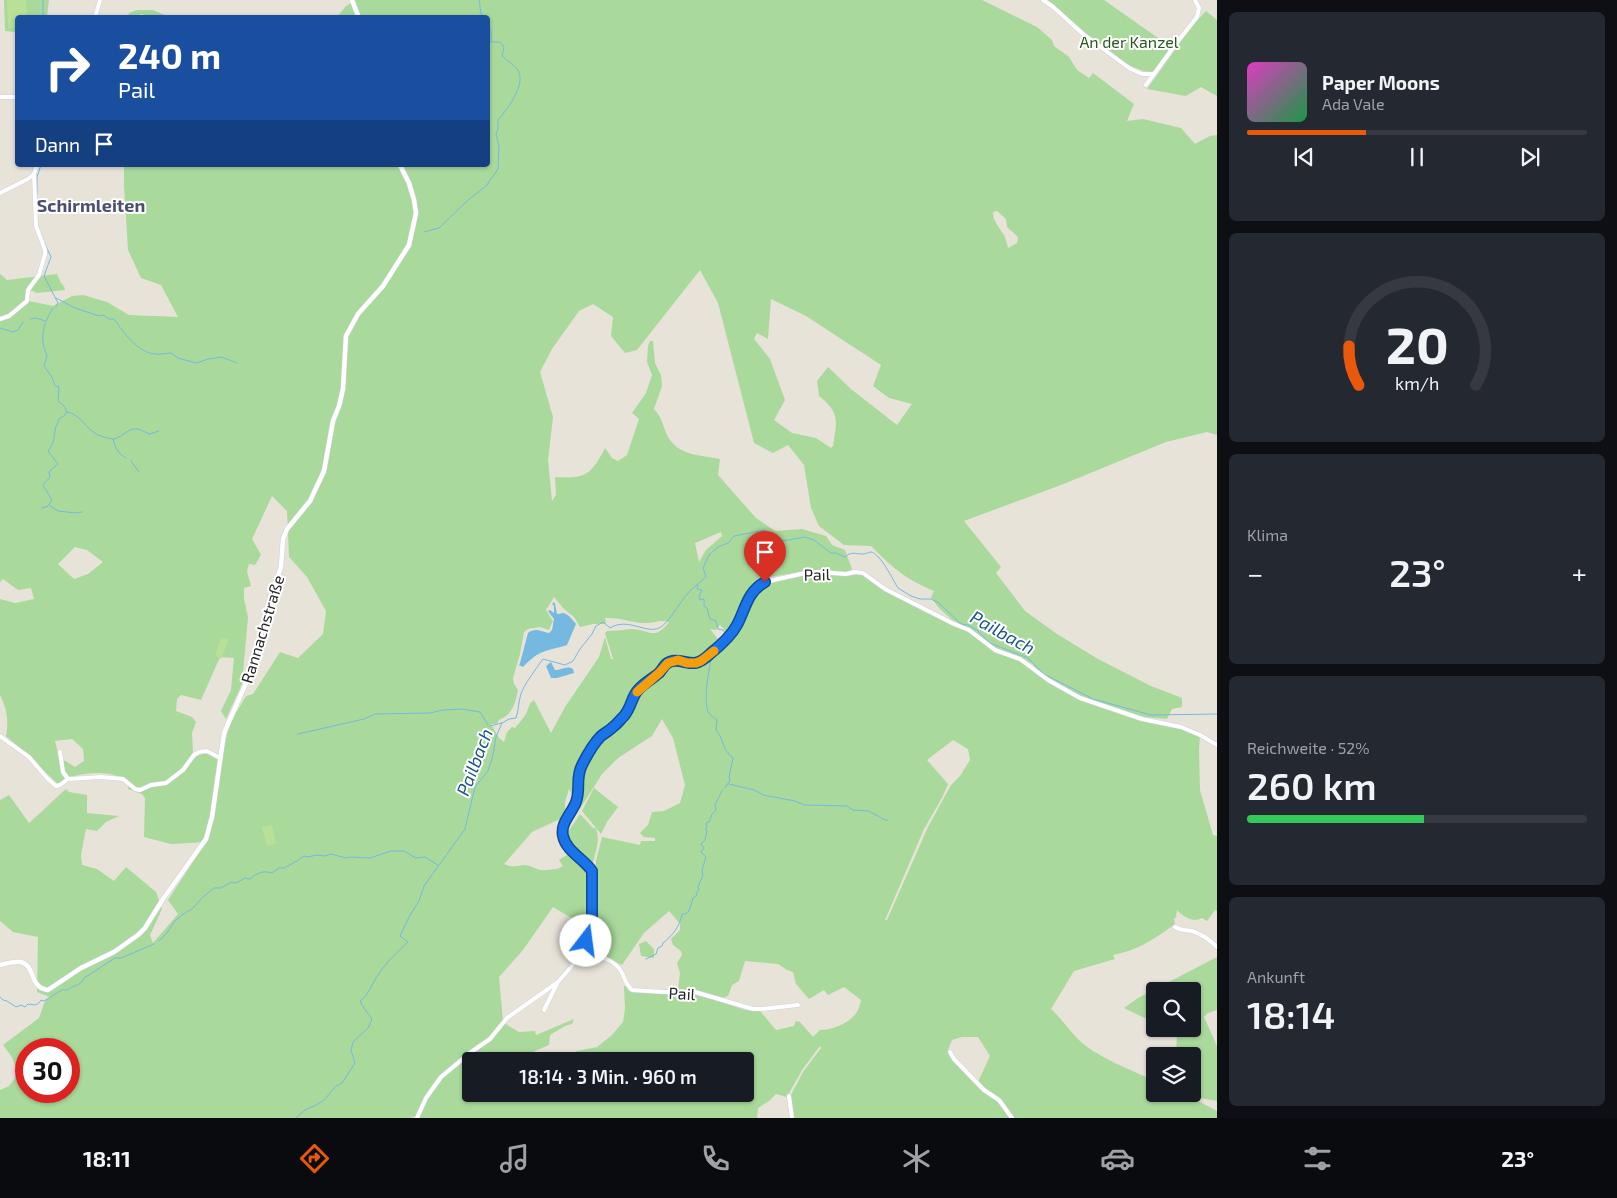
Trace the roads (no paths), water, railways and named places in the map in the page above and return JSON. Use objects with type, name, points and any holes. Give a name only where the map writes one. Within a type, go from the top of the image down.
[{"type":"street","points":[[96,15],[100,0]]},
{"type":"street","points":[[352,0],[358,15]]},
{"type":"street","points":[[1043,0],[1076,29],[1129,68],[1142,74],[1154,74]]},
{"type":"street","points":[[1146,84],[1197,17],[1199,8],[1195,0]]},
{"type":"street","points":[[0,97],[15,97]]},
{"type":"street","points":[[0,320],[9,316],[27,301],[28,290],[39,275],[46,254],[36,226],[34,174],[36,167]]},
{"type":"street","name":"Rannachstraße","points":[[0,965],[15,962],[26,964],[39,988],[48,990],[81,968],[114,952],[145,928],[163,899],[206,839],[212,817],[226,725],[240,696],[260,642],[268,605],[282,567],[283,538],[287,529],[311,501],[324,470],[333,420],[339,406],[342,389],[346,336],[358,314],[383,286],[409,245],[416,213],[409,183],[401,167]]},
{"type":"street","points":[[0,193],[34,174]]},
{"type":"street","name":"Pail","points":[[417,1118],[426,1098],[442,1077],[471,1052],[490,1039],[507,1018],[558,982],[580,953],[590,930],[592,919],[593,876],[589,866],[568,846],[562,834],[562,828],[576,802],[578,776],[582,765],[594,745],[630,709],[633,697],[638,690],[668,663],[678,660],[687,663],[701,661],[732,633],[747,599],[755,588],[765,582],[806,573],[863,573],[885,589],[947,621],[969,630],[996,650],[1020,659],[1048,680],[1080,698],[1142,719],[1181,727],[1217,745]]},
{"type":"street","points":[[0,736],[29,758],[56,786],[68,779],[96,776],[120,778],[135,789],[140,790],[152,785],[166,783],[183,770],[198,752],[207,751],[220,758]]},
{"type":"street","points":[[60,752],[63,772],[68,779]]},
{"type":"street","points":[[1175,927],[1182,931],[1193,931],[1208,938],[1217,947]]},
{"type":"street","name":"Pail","points":[[580,953],[596,955],[616,964],[632,990],[695,992],[752,1009],[798,1005]]},
{"type":"street","name":"Pail","points":[[544,1010],[558,982]]},
{"type":"street","points":[[950,1052],[954,1059],[984,1090],[999,1100],[1012,1118]]},
{"type":"street","points":[[789,1096],[792,1118]]},
{"type":"water","points":[[554,602],[557,614],[564,613],[576,624],[567,645],[539,654],[523,667],[519,665],[528,633],[536,630],[549,633],[552,630],[554,619],[548,611],[550,610],[554,613],[554,606],[552,604]]},
{"type":"water","points":[[551,662],[555,670],[568,667],[573,669],[574,673],[551,678],[546,666]]},
{"type":"waterway","points":[[43,0],[43,15]]},
{"type":"waterway","points":[[479,0],[482,15]]},
{"type":"waterway","points":[[424,232],[439,228],[468,200],[486,186],[498,169],[499,146],[496,134],[498,120],[515,96],[520,75],[516,68],[502,56],[504,47],[500,42],[491,42],[490,29]]},
{"type":"waterway","points":[[37,194],[37,177],[40,167]]},
{"type":"waterway","points":[[44,242],[51,257],[44,276],[58,303],[56,307]]},
{"type":"waterway","points":[[56,298],[75,308],[114,319],[142,350],[157,354],[171,353],[178,358],[196,363],[221,357],[237,363]]},
{"type":"waterway","points":[[42,508],[48,506],[52,500],[43,485],[50,477],[49,472],[58,464],[48,451],[53,443],[55,428],[59,419],[67,412],[58,401],[59,387],[55,386],[52,377],[44,366],[47,356],[43,343],[43,331],[53,308]]},
{"type":"waterway","points":[[30,319],[36,318],[45,321]]},
{"type":"waterway","points":[[0,328],[13,332],[18,330],[23,322]]},
{"type":"waterway","points":[[67,412],[78,417],[95,433],[113,439],[117,450],[126,458]]},
{"type":"waterway","points":[[114,439],[135,429],[140,429],[150,434],[159,431]]},
{"type":"waterway","points":[[131,461],[139,472]]},
{"type":"waterway","points":[[50,506],[58,511],[82,512]]},
{"type":"waterway","name":"Pailbach","points":[[296,1118],[305,1110],[324,1100],[336,1086],[342,1083],[355,1063],[351,1050],[353,1042],[368,1028],[372,1019],[360,1001],[366,996],[385,966],[408,942],[400,936],[409,917],[419,901],[424,886],[465,829],[475,787],[488,771],[496,737],[502,723],[516,718],[522,690],[543,659],[565,665],[573,661],[596,626],[603,622],[610,628],[623,624],[648,629],[663,626],[687,594],[706,577],[703,568],[709,555],[718,547],[728,543],[734,536],[765,530],[777,542],[805,537],[814,540],[831,553],[845,557],[851,553],[863,554],[871,552],[882,562],[898,588],[911,596],[920,599],[931,599],[939,603],[961,624],[968,625],[977,630],[990,643],[1028,658],[1044,674],[1093,699],[1151,715],[1217,714]]},
{"type":"waterway","points":[[698,585],[697,589],[702,590],[699,596],[700,600],[704,599],[704,606],[707,608],[710,619],[716,621],[718,629],[723,630],[727,635]]},
{"type":"waterway","points":[[725,788],[730,780],[733,758],[724,747],[721,737],[716,730],[717,720],[707,710],[706,696],[711,658],[729,638]]},
{"type":"waterway","points":[[298,734],[364,719],[375,714],[430,713],[462,709],[480,712],[488,725]]},
{"type":"waterway","points":[[490,726],[502,723]]},
{"type":"waterway","points":[[729,784],[804,805],[847,806],[853,810],[869,811],[888,820]]},
{"type":"waterway","points":[[646,959],[656,954],[658,948],[673,933],[680,922],[682,914],[689,911],[693,898],[697,895],[706,857],[701,852],[704,848],[701,844],[705,840],[707,831],[705,829],[707,827],[706,823],[709,822],[716,810],[715,805],[722,791]]},
{"type":"waterway","points":[[159,941],[175,921],[192,909],[214,888],[221,888],[231,882],[236,883],[245,878],[250,879],[260,873],[272,873],[304,856],[325,856],[331,854],[346,858],[370,858],[391,851],[404,851],[416,858],[425,857],[438,865]]},
{"type":"waterway","points":[[0,997],[16,1007],[37,1004],[41,1000],[44,1001],[62,990],[67,990],[78,984],[115,958],[121,958],[154,944]]},
{"type":"district","name":"Schirmleiten","points":[[91,205]]},
{"type":"park label","name":"An der Kanzel","points":[[1129,41]]}]
